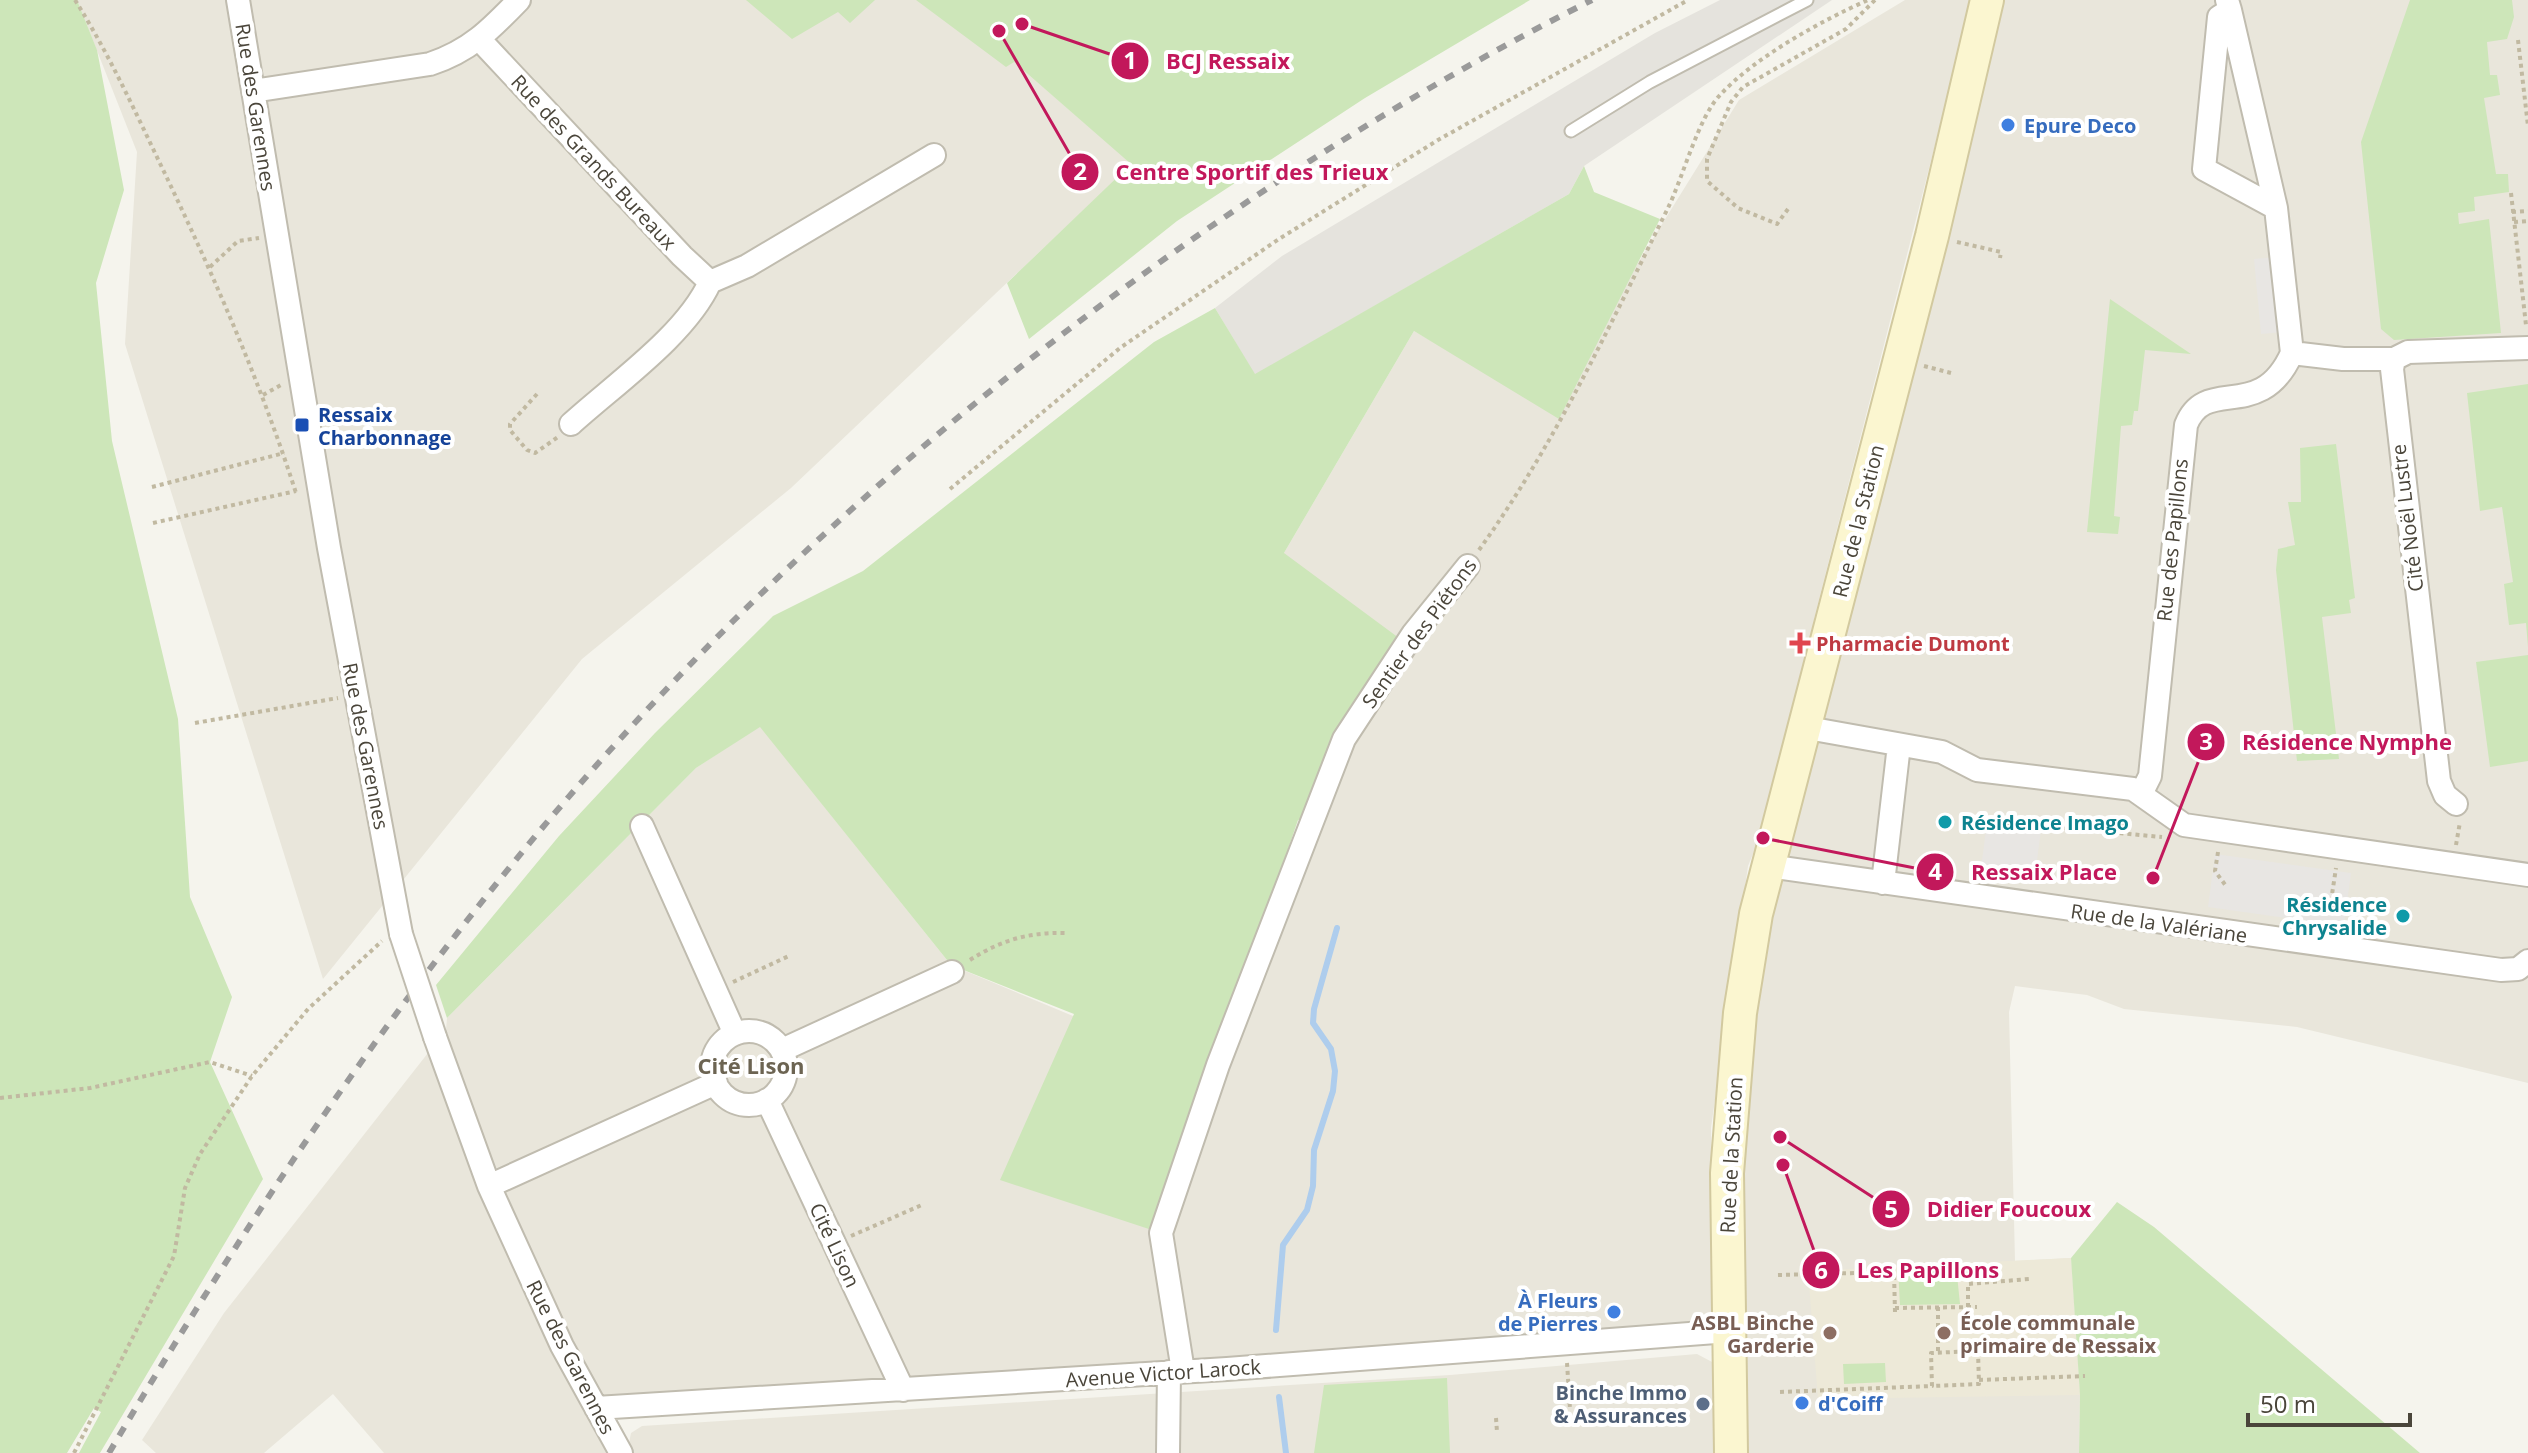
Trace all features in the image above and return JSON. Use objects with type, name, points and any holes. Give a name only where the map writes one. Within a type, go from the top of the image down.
[{"type":"street","name":"Rue des Garennes","points":[[238,0],[356,694],[400,930],[489,1186],[562,1346],[621,1453]]},
{"type":"street","points":[[253,91],[430,64],[457,55],[480,40],[519,0]]},
{"type":"street","name":"Rue de la Station","points":[[1731,1453],[1727,1173],[1740,1013],[1756,914],[1802,727],[1849,563],[1932,236],[1987,0]]},
{"type":"street","points":[[2228,5],[2219,17],[2204,169],[2276,208]]},
{"type":"street","points":[[2228,5],[2276,208],[2292,353],[2343,359],[2394,359],[2408,352],[2528,348]]},
{"type":"street","name":"Rue des Grands Bureaux","points":[[480,40],[710,282]]},
{"type":"street","points":[[571,424],[672,333],[703,297],[710,282],[747,266],[934,155]]},
{"type":"street","name":"Rue des Papillons","points":[[2141,794],[2150,776],[2186,425],[2196,406],[2204,401],[2253,396],[2263,391],[2286,367],[2292,353]]},
{"type":"street","name":"Cité Noël Lustre","points":[[2394,359],[2392,396],[2439,781],[2445,795],[2456,804]]},
{"type":"street","name":"Sentier des Piétons","points":[[1168,1453],[1176,1372],[1161,1233],[1218,1065],[1344,739],[1413,634],[1468,566]]},
{"type":"street","points":[[1802,727],[1942,752],[1977,770],[2133,789],[2173,821],[2184,825],[2528,875]]},
{"type":"street","points":[[1883,883],[1899,745]]},
{"type":"street","points":[[642,826],[735,1034]]},
{"type":"street","name":"Rue de la Valériane","points":[[1768,866],[2501,970],[2518,969],[2528,961]]},
{"type":"street","points":[[782,1050],[952,972]]},
{"type":"street","points":[[746,1031],[767,1035],[782,1050],[785,1078],[767,1100],[756,1104],[732,1100],[716,1083],[715,1054],[735,1034],[746,1031]]},
{"type":"street","points":[[489,1186],[716,1083]]},
{"type":"street","name":"Cité Lison","points":[[767,1100],[903,1390]]},
{"type":"street","name":"Avenue Victor Larock","points":[[596,1408],[1176,1372],[1729,1331]]},
{"type":"lane","points":[[1571,131],[1650,82],[1807,0]]},
{"type":"path","points":[[75,0],[104,47],[210,268],[284,453],[299,501]]},
{"type":"path","points":[[950,489],[1120,348],[1279,239],[1451,132],[1688,0]]},
{"type":"path","name":"Sentier des Piétons","points":[[1468,566],[1555,435],[1671,202],[1695,147],[1700,127],[1718,96],[1749,69],[1868,0]]},
{"type":"path","points":[[1788,209],[1777,224],[1738,208],[1707,181],[1707,159],[1731,102],[1743,87],[1846,29],[1875,0]]},
{"type":"path","points":[[2518,40],[2528,126]]},
{"type":"path","points":[[2519,56],[2528,55]]},
{"type":"path","points":[[2520,66],[2528,66]]},
{"type":"path","points":[[2511,193],[2526,325]]},
{"type":"path","points":[[2513,212],[2528,211]]},
{"type":"path","points":[[2514,222],[2528,221]]},
{"type":"path","points":[[210,268],[238,241],[277,234]]},
{"type":"path","points":[[1932,236],[2001,252],[2000,258]]},
{"type":"path","points":[[2518,255],[2528,254]]},
{"type":"path","points":[[2519,265],[2528,264]]},
{"type":"path","points":[[537,394],[510,424],[512,436],[527,450],[535,453],[544,450],[571,424]]},
{"type":"path","points":[[152,487],[284,453]]},
{"type":"path","points":[[153,523],[296,491]]},
{"type":"path","points":[[195,723],[356,694]]},
{"type":"path","points":[[2011,833],[2010,823],[2063,830],[2096,828],[2173,838]]},
{"type":"path","points":[[2219,844],[2215,871],[2226,886]]},
{"type":"path","points":[[74,1453],[174,1256],[185,1188],[200,1154],[252,1076],[308,1009],[355,963],[400,930]]},
{"type":"path","points":[[952,972],[1006,940],[1019,936],[1066,933]]},
{"type":"path","points":[[716,991],[791,955]]},
{"type":"path","points":[[0,1098],[90,1088],[210,1062],[252,1076]]},
{"type":"path","points":[[834,1244],[924,1204]]},
{"type":"path","points":[[1778,1275],[1894,1272],[1895,1310],[1977,1307]]},
{"type":"path","points":[[1968,1307],[1968,1284],[2029,1279]]},
{"type":"path","points":[[1938,1307],[1938,1352]]},
{"type":"path","points":[[1566,1345],[1570,1409]]},
{"type":"path","points":[[1780,1392],[1932,1386],[1979,1384],[1978,1351],[1931,1353],[1932,1386]]},
{"type":"path","points":[[1979,1380],[2085,1376]]},
{"type":"path","points":[[1496,1418],[1497,1432]]},
{"type":"shaded area","points":[[77,0],[1069,0],[1014,62],[1132,164],[791,488],[582,659],[323,979],[125,344],[137,152]]},
{"type":"shaded area","points":[[1720,0],[1832,0],[1584,166],[1569,194],[1255,375],[1215,308],[1282,256],[1655,33]]},
{"type":"shaded area","points":[[1905,0],[1972,0],[1814,619],[1804,730],[1748,866],[1711,1128],[1714,1342],[595,1413],[618,1453],[384,1453],[333,1394],[264,1453],[156,1453],[142,1440],[224,1313],[446,1030],[447,1018],[696,768],[760,726],[951,965],[1207,1072],[1255,936],[1328,767],[1284,553],[1414,331],[1548,408],[1739,100]]},
{"type":"shaded area","points":[[1997,0],[2528,0],[2528,1083],[2297,1027],[2124,1009],[2087,995],[2015,986],[2009,1012],[2015,1261],[2071,1258],[2080,1395],[2079,1453],[1742,1453],[1739,1163],[1765,950],[1782,848]]},
{"type":"shaded area","points":[[2276,257],[2283,332],[2261,334],[2254,259]]},
{"type":"shaded area","points":[[1987,823],[2041,830],[2034,883],[1980,875]]},
{"type":"shaded area","points":[[2215,854],[2351,873],[2344,926],[2208,907]]},
{"type":"shaded area","name":"École communale primaire de Ressaix","points":[[2071,1258],[2080,1395],[1818,1399],[1808,1271]]},
{"type":"shaded area","points":[[1697,1354],[1714,1363],[1724,1453],[634,1453],[629,1443],[631,1433],[642,1426],[1450,1375]]},
{"type":"green space","points":[[0,0],[77,0],[97,50],[124,190],[96,283],[112,441],[178,719],[190,897],[232,997],[210,1062],[263,1179],[100,1453],[79,1453],[101,1412],[94,1408],[67,1453],[0,1453]]},
{"type":"green space","points":[[746,0],[875,0],[850,23],[838,12],[792,39]]},
{"type":"green space","points":[[916,0],[1530,0],[1365,98],[1177,221],[1029,339],[1007,283],[1131,164],[1014,62],[1006,67]]},
{"type":"green space","points":[[2410,0],[2512,0],[2514,17],[2507,39],[2487,42],[2490,75],[2497,75],[2500,95],[2484,98],[2496,174],[2508,174],[2509,192],[2474,197],[2475,211],[2458,213],[2459,224],[2489,219],[2501,333],[2394,340],[2381,329],[2361,142]]},
{"type":"green space","points":[[1584,166],[1594,192],[1660,219],[1559,419],[1414,331],[1284,553],[1403,641],[1309,818],[1298,820],[1285,858],[1289,870],[1266,932],[1255,936],[1155,1231],[1000,1180],[1074,1014],[951,965],[760,727],[696,768],[447,1018],[436,985],[559,836],[655,733],[773,616],[863,571],[1154,342],[1215,308],[1255,374],[1569,194]]},
{"type":"green space","points":[[2110,299],[2191,354],[2145,350],[2138,411],[2134,411],[2132,425],[2121,426],[2114,516],[2120,517],[2118,534],[2087,532]]},
{"type":"green space","points":[[2528,384],[2528,647],[2526,623],[2509,625],[2504,584],[2513,582],[2502,507],[2480,511],[2467,393]]},
{"type":"green space","points":[[2336,444],[2355,598],[2349,600],[2351,613],[2322,617],[2339,759],[2297,761],[2276,570],[2278,549],[2295,545],[2288,502],[2301,502],[2300,448]]},
{"type":"green space","points":[[2528,655],[2528,761],[2490,767],[2476,662]]},
{"type":"green space","points":[[2117,1202],[2154,1227],[2420,1453],[2079,1453],[2080,1395],[2071,1258]]},
{"type":"green space","points":[[1956,1265],[1960,1304],[1900,1305],[1898,1268]]},
{"type":"green space","points":[[1885,1363],[1886,1382],[1844,1384],[1843,1364]]},
{"type":"green space","points":[[1447,1378],[1450,1453],[1314,1453],[1324,1385]]},
{"type":"waterway","points":[[1276,1330],[1283,1245],[1307,1210],[1313,1186],[1314,1150],[1333,1091],[1335,1071],[1331,1049],[1313,1023],[1314,1009],[1337,928]]},
{"type":"waterway","points":[[1279,1397],[1286,1453]]},
{"type":"railway","points":[[109,1453],[260,1210],[424,976],[543,827],[653,703],[771,584],[896,470],[1027,362],[1163,260],[1303,165],[1447,78],[1592,0]]},
{"type":"place","name":"BCJ Ressaix","points":[[1022,24]]},
{"type":"place","name":"Centre Sportif des Trieux","points":[[999,31]]},
{"type":"place","name":"Epure Deco","points":[[2008,125]]},
{"type":"place","name":"Ressaix Charbonnage","points":[[302,425]]},
{"type":"place","name":"Pharmacie Dumont","points":[[1800,643]]},
{"type":"place","name":"Résidence Imago","points":[[1945,822]]},
{"type":"place","name":"Ressaix Place","points":[[1763,838]]},
{"type":"place","name":"Résidence Nymphe","points":[[2153,878]]},
{"type":"place","name":"Résidence Chrysalide","points":[[2403,916]]},
{"type":"place","name":"Didier Foucoux","points":[[1780,1137]]},
{"type":"place","name":"Les Papillons","points":[[1783,1165]]},
{"type":"place","name":"À Fleurs de Pierres","points":[[1614,1312]]},
{"type":"place","name":"ASBL Binche Garderie","points":[[1830,1333]]},
{"type":"place","name":"École communale primaire de Ressaix","points":[[1944,1333]]},
{"type":"place","name":"d'Coiff","points":[[1802,1403]]},
{"type":"place","name":"Binche Immo & Assurances","points":[[1703,1404]]},
{"type":"district","name":"Cité Lison","points":[[751,1065]]}]
